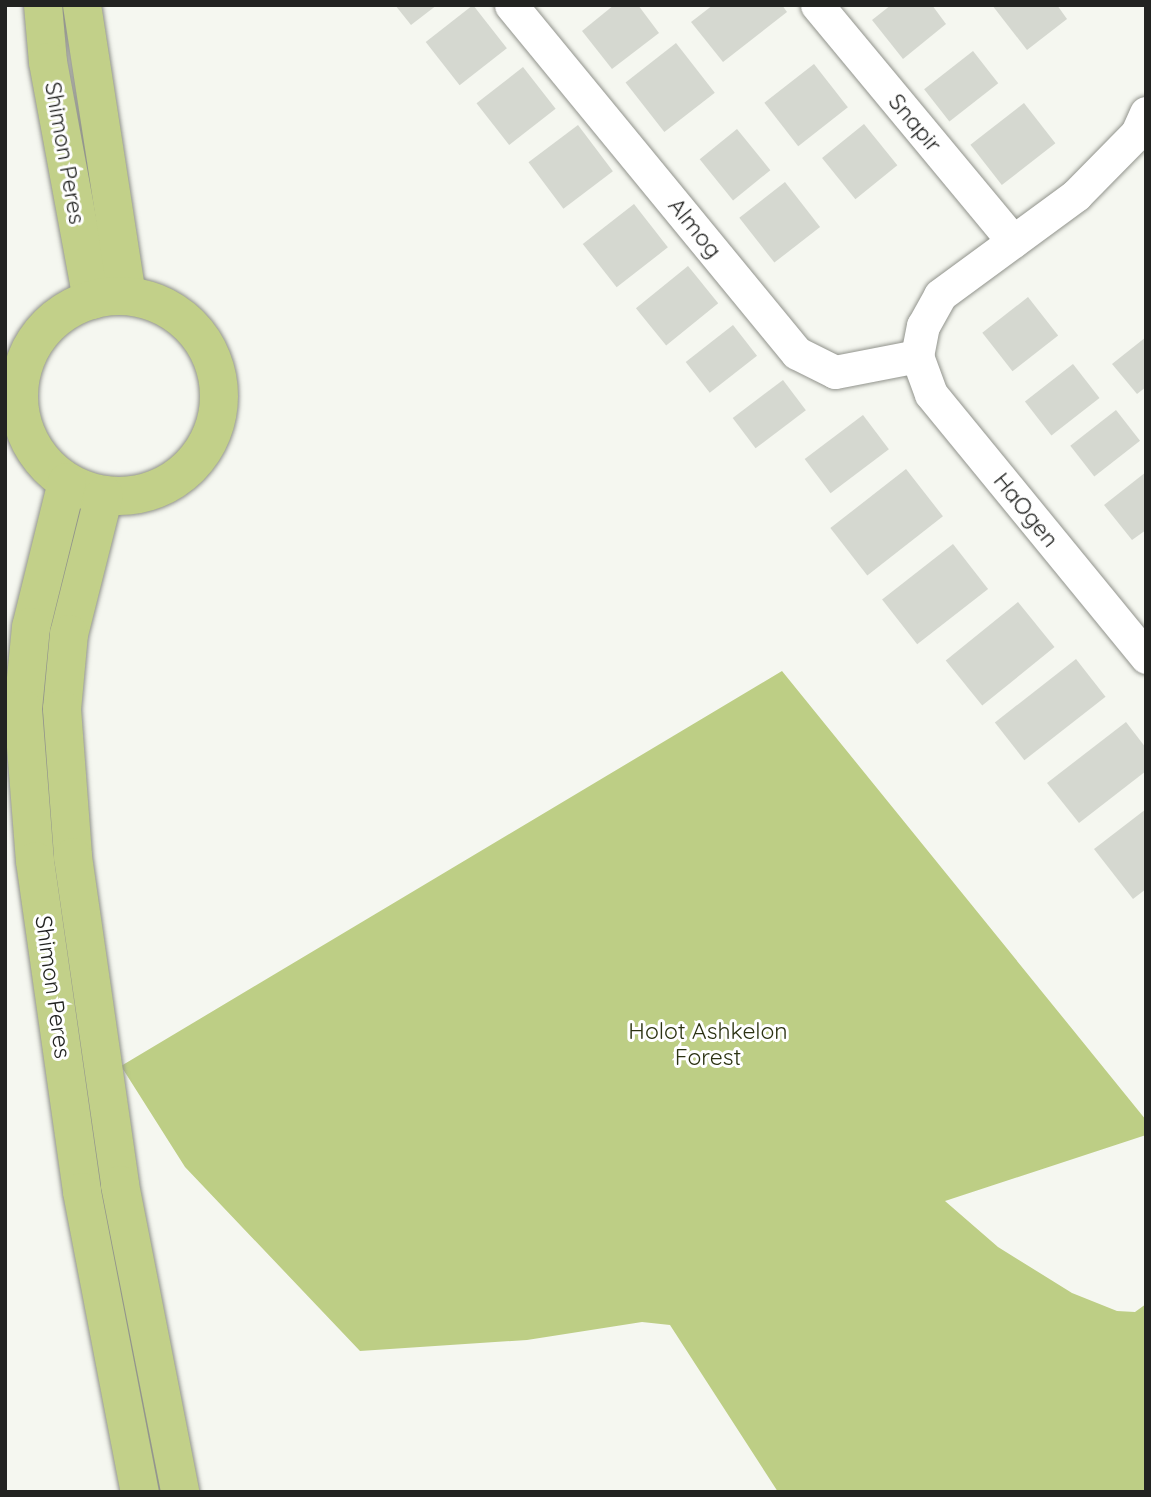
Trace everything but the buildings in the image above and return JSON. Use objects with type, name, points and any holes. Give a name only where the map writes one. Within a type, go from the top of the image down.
[{"type":"main road","name":"Shimon Peres","points":[[43,5],[48,62],[109,298]]},
{"type":"main road","name":"Shimon Peres","points":[[82,5],[109,298]]},
{"type":"main road","points":[[109,298],[158,303],[185,320],[206,345],[218,375],[219,407],[211,438],[184,471],[167,484],[137,495],[104,495],[66,482],[42,460],[25,432],[19,399],[22,377],[38,337],[62,314],[109,298]]},
{"type":"main road","name":"Shimon Peres","points":[[66,482],[31,627],[23,709],[35,861],[82,1192],[140,1492]]},
{"type":"main road","name":"Shimon Peres","points":[[104,495],[69,634],[62,709],[74,857],[120,1185],[180,1492]]},
{"type":"street","name":"Almog","points":[[512,5],[797,353],[835,372],[917,356]]},
{"type":"street","name":"Snapir","points":[[817,5],[1013,241]]},
{"type":"street","points":[[917,356],[923,326],[940,295],[1076,195],[1137,133],[1146,113]]},
{"type":"street","name":"HaOgen","points":[[917,356],[931,394],[1146,657]]},
{"type":"green space","name":"Holot Ashkelon Forest","points":[[782,671],[1146,1120],[1146,1135],[945,1201],[998,1247],[1072,1293],[1117,1311],[1135,1312],[1146,1304],[1146,1492],[778,1492],[670,1325],[642,1322],[527,1340],[360,1351],[185,1167],[121,1066]]}]
